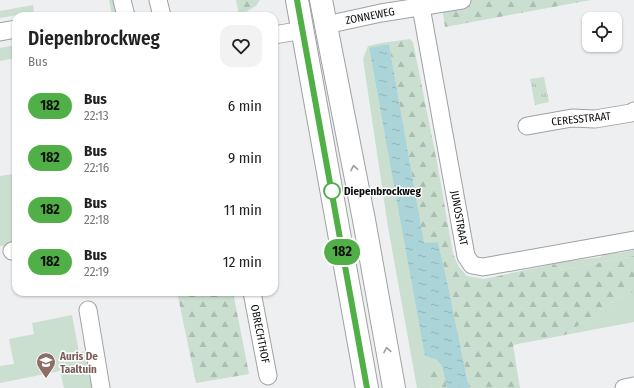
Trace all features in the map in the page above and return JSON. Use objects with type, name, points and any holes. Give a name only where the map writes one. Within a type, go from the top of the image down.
[{"type":"main road","points":[[297,0],[367,388]]},
{"type":"main road","points":[[321,0],[364,220],[394,388]]},
{"type":"main road","points":[[303,30],[326,25]]},
{"type":"street","points":[[122,0],[125,12]]},
{"type":"street","points":[[158,0],[161,12]]},
{"type":"street","name":"ZONNEWEG","points":[[326,25],[381,13],[462,0]]},
{"type":"street","name":"JUNOSTRAAT","points":[[422,7],[466,256],[472,265],[483,267],[634,240]]},
{"type":"street","points":[[0,32],[12,30]]},
{"type":"street","points":[[278,34],[303,30]]},
{"type":"street","name":"CERESSTRAAT","points":[[527,126],[572,118],[595,119],[631,113],[634,111]]},
{"type":"street","name":"OBRECHTHOF","points":[[253,296],[268,376]]},
{"type":"street","points":[[88,310],[101,388]]},
{"type":"street","points":[[624,388],[634,386]]},
{"type":"green space","points":[[109,0],[115,0],[118,12],[111,12]]},
{"type":"green space","points":[[236,0],[260,0],[256,6],[246,12],[238,12]]},
{"type":"green space","points":[[441,0],[591,0],[445,27]]},
{"type":"green space","points":[[33,5],[34,12],[12,12],[12,16],[0,18],[0,11]]},
{"type":"green space","points":[[410,39],[413,42],[437,162],[453,254],[459,267],[467,276],[484,279],[554,264],[562,270],[634,256],[634,292],[619,297],[565,335],[513,345],[520,388],[469,388],[438,242],[424,244],[389,44],[381,46],[381,43]]},
{"type":"green space","points":[[381,43],[381,46],[369,49],[432,388],[417,388],[388,227],[363,59],[368,46]]},
{"type":"green space","points":[[12,46],[12,59],[0,61],[0,48]]},
{"type":"green space","points":[[544,77],[549,102],[535,105],[530,79]]},
{"type":"green space","points":[[12,174],[12,244],[0,246],[0,176]]},
{"type":"green space","points":[[634,250],[634,256],[562,270],[554,264],[564,258],[569,257],[570,261],[601,257],[601,253],[608,251],[620,253]]},
{"type":"green space","points":[[634,292],[634,322],[565,335],[619,297]]},
{"type":"green space","points":[[234,296],[249,374],[196,383],[178,297]]},
{"type":"green space","points":[[72,315],[79,352],[88,351],[95,388],[64,388],[60,371],[0,383],[0,366],[14,364],[9,339],[34,334],[32,323]]},
{"type":"green space","points":[[425,356],[437,360],[442,366],[447,388],[432,388]]},
{"type":"water","points":[[389,44],[424,243],[438,242],[469,388],[447,388],[442,366],[437,360],[425,356],[369,48]]},
{"type":"bus line","name":"182","points":[[297,0],[367,388]]},
{"type":"place","name":"Diepenbrockweg","points":[[332,191]]},
{"type":"place","name":"Auris De Taaltuin","points":[[46,379]]}]
